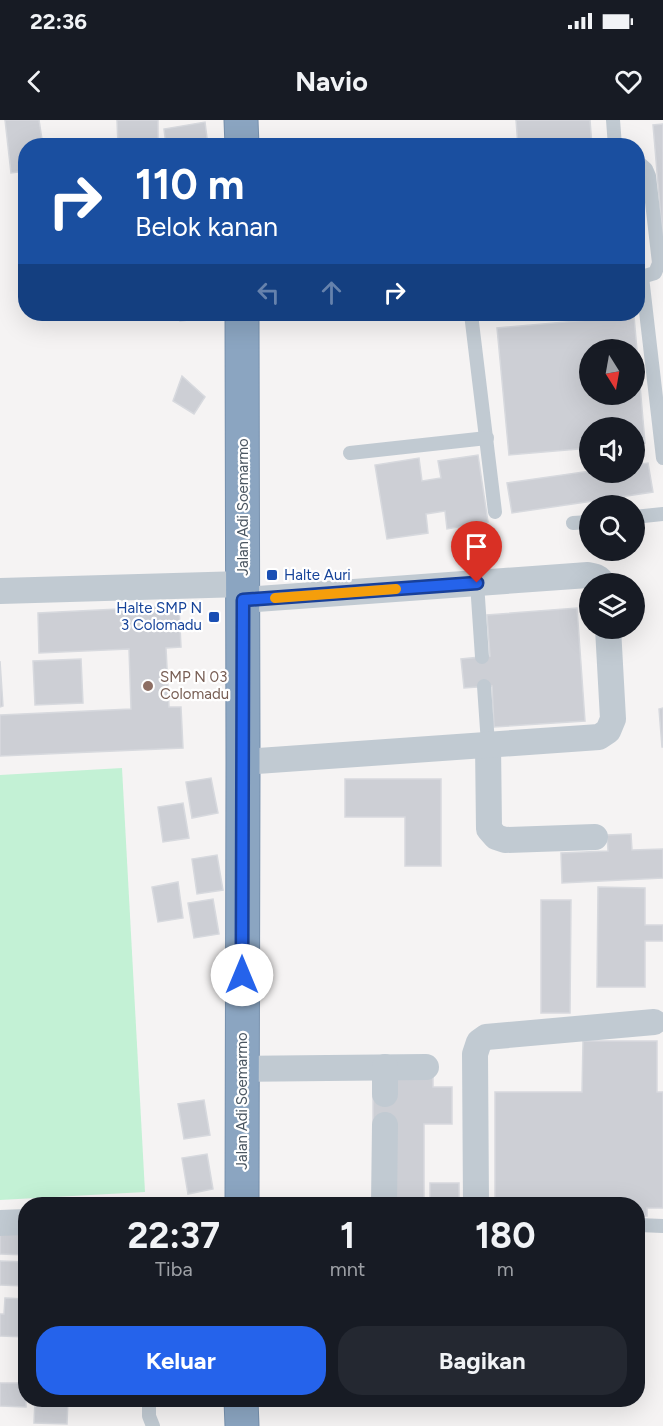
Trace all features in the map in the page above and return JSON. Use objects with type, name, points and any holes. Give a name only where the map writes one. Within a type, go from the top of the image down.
[{"type":"highway","points":[[242,120],[242,138]]},
{"type":"highway","name":"Jalan Adi Soemarmo","points":[[242,321],[242,1197]]},
{"type":"highway","points":[[241,1407],[242,1426]]},
{"type":"street","points":[[0,591],[243,592],[477,583],[579,576]]},
{"type":"street","points":[[243,762],[599,737],[608,731],[613,719],[609,639]]},
{"type":"street","points":[[488,744],[489,829],[496,837],[505,840],[595,837]]},
{"type":"street","points":[[476,1197],[475,1054],[479,1042],[486,1037],[654,1022]]},
{"type":"street","points":[[385,1067],[385,1094]]},
{"type":"street","points":[[242,1069],[426,1067]]},
{"type":"street","points":[[384,1197],[385,1125]]},
{"type":"street","points":[[0,1223],[18,1222]]},
{"type":"lane","points":[[613,120],[614,138]]},
{"type":"lane","points":[[645,168],[649,176],[659,263],[655,273],[645,276]]},
{"type":"lane","points":[[645,317],[663,458]]},
{"type":"lane","points":[[472,321],[495,512]]},
{"type":"lane","points":[[350,453],[486,438]]},
{"type":"lane","points":[[645,516],[663,514]]},
{"type":"lane","points":[[573,523],[579,523]]},
{"type":"lane","points":[[477,583],[482,657]]},
{"type":"lane","points":[[484,686],[488,744]]},
{"type":"lane","points":[[645,1225],[663,1226]]},
{"type":"lane","points":[[149,1407],[149,1416],[153,1426]]},
{"type":"green space","points":[[122,768],[145,1192],[18,1197],[18,1199],[0,1200],[0,775]]},
{"type":"building","points":[[5,120],[39,120],[42,138],[18,138],[18,172],[11,173]]},
{"type":"building","points":[[117,120],[158,120],[158,138],[118,138]]},
{"type":"building","points":[[516,120],[590,120],[591,138],[517,138]]},
{"type":"building","points":[[205,122],[207,138],[165,138],[164,129]]},
{"type":"building","points":[[663,124],[663,242],[653,125]]},
{"type":"building","points":[[577,321],[634,321],[636,339],[579,339],[579,405],[642,405],[643,417],[579,417],[579,449],[509,455],[497,328]]},
{"type":"building","points":[[182,376],[205,397],[194,414],[173,401]]},
{"type":"building","points":[[478,455],[488,522],[447,529],[445,511],[426,514],[428,533],[387,539],[375,465],[419,458],[422,481],[441,478],[438,461]]},
{"type":"building","points":[[645,463],[648,463],[653,492],[633,495],[579,495],[579,503],[512,513],[507,483],[579,473],[579,483],[645,483]]},
{"type":"building","points":[[179,606],[181,647],[166,648],[169,707],[181,707],[183,748],[0,756],[0,715],[131,709],[129,649],[39,653],[38,613]]},
{"type":"building","points":[[577,608],[585,721],[494,727],[492,686],[464,688],[461,659],[490,656],[487,615]]},
{"type":"building","points":[[81,659],[83,703],[35,705],[33,661]]},
{"type":"building","points":[[0,661],[3,706],[0,707]]},
{"type":"building","points":[[663,708],[663,747],[662,747],[659,709]]},
{"type":"building","points":[[211,778],[218,813],[192,818],[186,782]]},
{"type":"building","points":[[345,779],[441,779],[441,866],[405,866],[405,817],[345,817]]},
{"type":"building","points":[[183,803],[189,838],[163,842],[158,807]]},
{"type":"building","points":[[631,834],[632,850],[663,849],[663,878],[562,883],[561,853],[608,851],[607,835]]},
{"type":"building","points":[[217,855],[223,890],[197,894],[192,859]]},
{"type":"building","points":[[178,882],[183,918],[158,922],[152,887]]},
{"type":"building","points":[[598,887],[645,888],[645,925],[663,925],[663,941],[645,941],[645,987],[597,987]]},
{"type":"building","points":[[213,899],[219,934],[194,938],[188,903]]},
{"type":"building","points":[[541,900],[571,900],[570,1013],[541,1013]]},
{"type":"building","points":[[583,1041],[657,1041],[657,1092],[663,1092],[663,1208],[647,1208],[647,1216],[645,1216],[645,1197],[495,1197],[495,1092],[582,1092]]},
{"type":"building","points":[[391,1077],[433,1077],[433,1087],[452,1087],[452,1124],[424,1124],[424,1197],[390,1197],[373,1124],[373,1096]]},
{"type":"building","points":[[204,1100],[210,1135],[184,1139],[178,1104]]},
{"type":"building","points":[[207,1154],[213,1189],[188,1194],[182,1158]]},
{"type":"building","points":[[430,1183],[459,1183],[459,1197],[430,1197]]},
{"type":"building","points":[[0,1232],[18,1232],[18,1255],[0,1254]]},
{"type":"building","points":[[0,1261],[18,1262],[18,1286],[0,1285]]},
{"type":"building","points":[[5,1298],[18,1299],[18,1337],[0,1336],[0,1314],[4,1314]]},
{"type":"building","points":[[0,1383],[18,1383],[18,1407],[0,1406]]},
{"type":"building","points":[[35,1407],[68,1407],[67,1424],[34,1423]]},
{"type":"slow traffic","points":[[275,598],[396,589]]},
{"type":"place","name":"Halte Auri","points":[[272,575]]},
{"type":"place","name":"Halte SMP N 3 Colomadu","points":[[214,617]]},
{"type":"place","name":"SMP N 03 Colomadu","points":[[148,686]]},
{"type":"route","points":[[242,975],[243,600],[477,583]]}]
